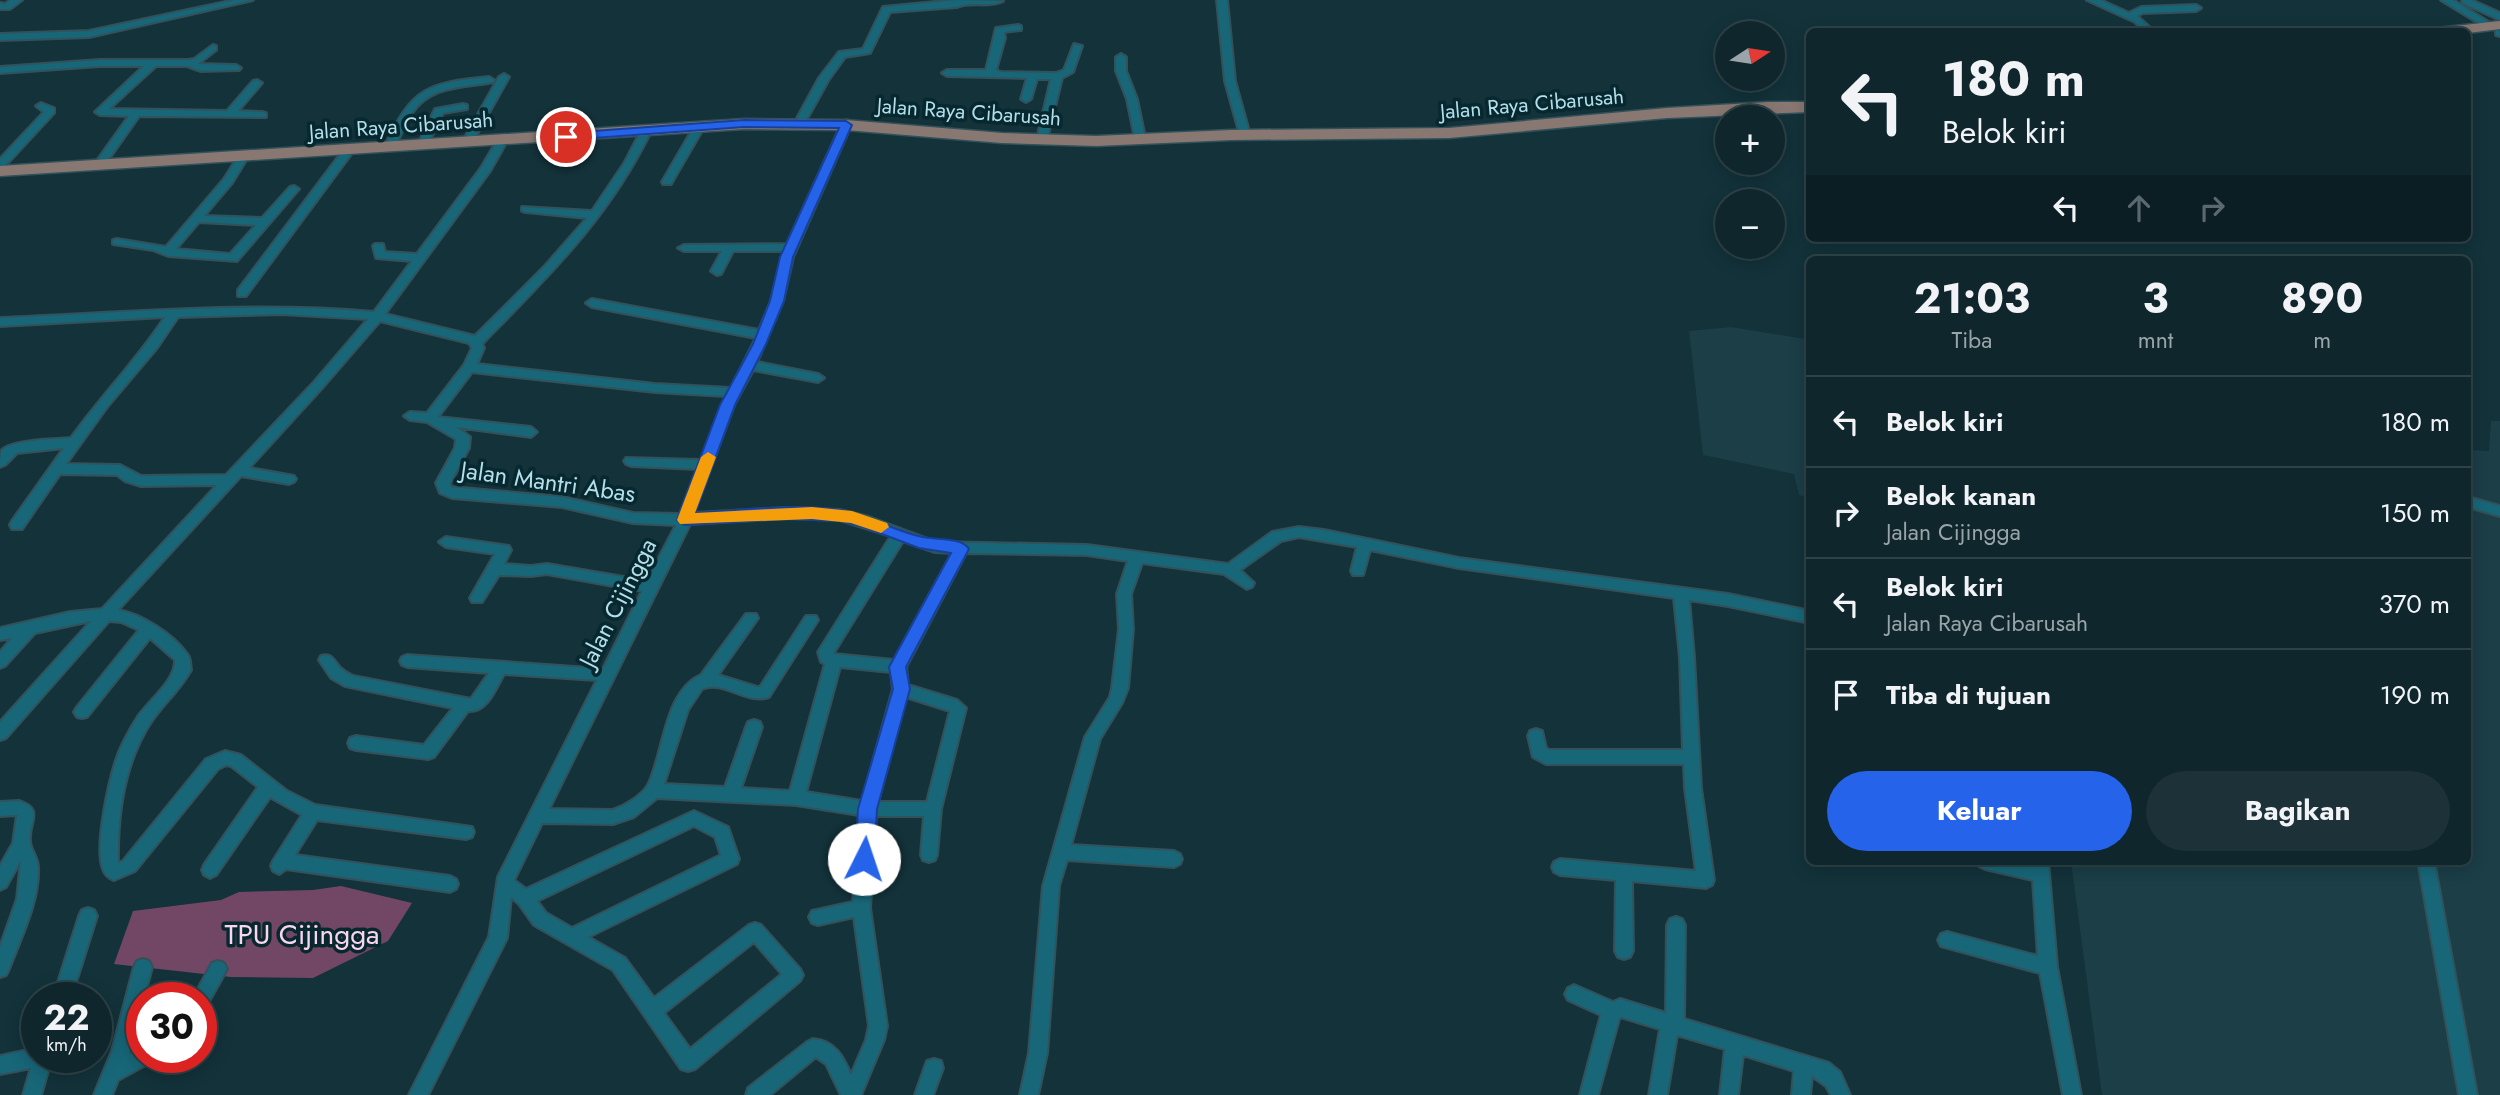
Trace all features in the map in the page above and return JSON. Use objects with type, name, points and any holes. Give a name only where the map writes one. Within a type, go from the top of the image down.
[{"type":"main road","points":[[2466,28],[2487,25]]},
{"type":"main road","name":"Jalan Raya Cibarusah","points":[[0,168],[243,157],[744,122],[847,124],[1042,139],[1140,138],[1237,134],[1449,133],[1572,124],[1667,113],[1806,106]]},
{"type":"main road","name":"Jalan Raya Cibarusah","points":[[0,168],[99,165],[762,123],[847,124],[1042,140],[1140,140],[1207,135]]},
{"type":"street","points":[[2,9],[17,0]]},
{"type":"street","points":[[0,37],[102,33],[248,0]]},
{"type":"street","points":[[800,122],[824,78],[842,54],[867,51],[886,9],[957,4],[964,0],[998,1]]},
{"type":"street","points":[[1222,0],[1237,134]]},
{"type":"street","points":[[2092,0],[2128,15],[2146,28]]},
{"type":"street","points":[[2120,0],[2128,15]]},
{"type":"street","points":[[2446,0],[2487,25]]},
{"type":"street","points":[[2465,0],[2487,25]]},
{"type":"street","points":[[2128,15],[2141,10],[2196,8]]},
{"type":"street","points":[[992,73],[999,30],[1018,27]]},
{"type":"street","points":[[947,73],[1057,76],[1069,72],[1077,46]]},
{"type":"street","points":[[0,70],[153,62],[188,63],[199,60],[213,48]]},
{"type":"street","points":[[1121,57],[1121,71],[1132,99],[1140,138]]},
{"type":"street","points":[[153,62],[100,111],[261,115]]},
{"type":"street","points":[[188,63],[201,68],[236,68]]},
{"type":"street","points":[[468,141],[504,76]]},
{"type":"street","points":[[1026,99],[1033,76]]},
{"type":"street","points":[[1042,139],[1057,76]]},
{"type":"street","points":[[390,146],[413,103],[426,92],[440,85],[489,80]]},
{"type":"street","points":[[229,115],[257,83]]},
{"type":"street","points":[[0,168],[49,113],[50,110],[41,106]]},
{"type":"street","points":[[423,144],[439,111],[463,107]]},
{"type":"street","points":[[99,165],[136,113]]},
{"type":"street","name":"Jalan Cijingga","points":[[418,1095],[498,938],[504,882],[685,520],[734,392],[777,301],[791,247],[847,124]]},
{"type":"street","points":[[667,182],[699,127]]},
{"type":"street","points":[[434,419],[469,367],[477,351],[477,341],[549,269],[597,215],[630,164],[646,131]]},
{"type":"street","points":[[0,733],[106,612],[377,316],[486,169],[502,141]]},
{"type":"street","points":[[242,293],[357,149]]},
{"type":"street","points":[[167,252],[228,181],[243,157]]},
{"type":"street","points":[[117,242],[155,247],[167,252],[233,258],[294,189]]},
{"type":"street","points":[[526,209],[597,215]]},
{"type":"street","points":[[197,219],[266,222]]},
{"type":"street","points":[[379,246],[380,254],[384,256],[420,258]]},
{"type":"street","points":[[684,248],[791,247]]},
{"type":"street","points":[[717,271],[729,248]]},
{"type":"street","points":[[592,303],[763,335]]},
{"type":"street","points":[[0,322],[175,312],[305,312],[377,316],[477,341]]},
{"type":"street","points":[[17,525],[102,404],[164,331],[175,312]]},
{"type":"street","points":[[748,365],[818,378]]},
{"type":"street","points":[[469,367],[655,388],[734,392]]},
{"type":"street","points":[[410,416],[531,432]]},
{"type":"street","name":"Jalan Mantri Abas","points":[[434,419],[458,432],[464,439],[443,484],[448,492],[562,502],[633,517],[685,520]]},
{"type":"street","points":[[0,462],[14,449],[75,442]]},
{"type":"street","points":[[631,461],[706,465]]},
{"type":"street","points":[[56,469],[120,470],[130,478],[141,481],[234,475],[289,480]]},
{"type":"street","points":[[2471,503],[2500,511]]},
{"type":"street","points":[[685,520],[812,513],[852,517],[927,545],[961,549],[1087,550],[1228,569],[1237,566],[1277,536],[1290,532],[1324,534],[1460,563],[1681,594],[1806,616]]},
{"type":"street","points":[[898,667],[834,660],[826,658],[825,650],[900,534]]},
{"type":"street","points":[[446,542],[504,550],[477,598]]},
{"type":"street","points":[[1358,571],[1365,543]]},
{"type":"street","points":[[851,1095],[870,1053],[878,1026],[861,908],[868,809],[901,689],[898,667],[961,549]]},
{"type":"street","points":[[1029,1095],[1038,1053],[1051,886],[1093,737],[1117,699],[1120,688],[1126,629],[1124,594],[1137,555]]},
{"type":"street","points":[[495,569],[547,569],[652,587]]},
{"type":"street","points":[[1228,569],[1247,583]]},
{"type":"street","points":[[1560,867],[1706,880],[1690,757],[1687,657],[1681,594]]},
{"type":"street","points":[[0,634],[106,612],[116,613],[149,629],[182,658],[184,664],[180,674],[143,720],[122,766],[112,822],[114,872],[129,866],[206,771],[218,760],[235,760],[268,786],[298,806],[313,812],[466,832]]},
{"type":"street","points":[[537,816],[613,817],[628,812],[654,791],[689,691],[694,684],[707,679],[751,618]]},
{"type":"street","points":[[707,679],[758,694],[768,691],[811,620]]},
{"type":"street","points":[[0,662],[30,628]]},
{"type":"street","points":[[82,712],[149,629]]},
{"type":"street","points":[[326,660],[335,674],[349,682],[466,704],[477,704],[500,668]]},
{"type":"street","points":[[796,797],[819,723],[834,660]]},
{"type":"street","points":[[407,661],[608,675]]},
{"type":"street","points":[[901,689],[958,708],[933,809],[929,855]]},
{"type":"street","points":[[356,743],[428,752],[466,704]]},
{"type":"street","points":[[730,796],[754,727]]},
{"type":"street","points":[[1536,736],[1539,752],[1546,757],[1690,757]]},
{"type":"street","points":[[210,870],[268,786]]},
{"type":"street","points":[[654,791],[796,797],[868,809],[933,809]]},
{"type":"street","points":[[0,809],[19,808],[26,812],[21,844],[0,882]]},
{"type":"street","points":[[313,812],[281,863],[450,884]]},
{"type":"street","points":[[525,898],[694,818],[722,832],[731,859],[571,937]]},
{"type":"street","points":[[0,969],[22,908],[29,865],[28,855],[21,844]]},
{"type":"street","points":[[1060,852],[1174,859]]},
{"type":"street","points":[[2012,865],[2040,868],[2048,967],[2072,1095]]},
{"type":"street","points":[[2428,865],[2468,1095]]},
{"type":"street","points":[[1624,874],[1624,951]]},
{"type":"street","points":[[504,882],[525,898],[540,919],[619,964],[652,1011],[688,1062],[794,975],[755,930],[652,1011]]},
{"type":"street","points":[[818,917],[861,908]]},
{"type":"street","points":[[67,982],[88,916]]},
{"type":"street","points":[[1658,1095],[1672,1025],[1676,925]]},
{"type":"street","points":[[1947,940],[2048,967]]},
{"type":"street","points":[[103,1095],[121,1051],[143,967]]},
{"type":"street","points":[[211,982],[218,969]]},
{"type":"street","points":[[1574,994],[1612,1010],[1625,1009],[1828,1073],[1841,1095]]},
{"type":"street","points":[[1589,1095],[1612,1010]]},
{"type":"street","points":[[1729,1095],[1735,1044]]},
{"type":"street","points":[[755,1095],[813,1048],[822,1047],[829,1052],[851,1095]]},
{"type":"street","points":[[0,1065],[21,1060]]},
{"type":"street","points":[[113,1073],[126,1066]]},
{"type":"street","points":[[1801,1095],[1804,1066]]},
{"type":"street","points":[[924,1095],[934,1068]]},
{"type":"street","points":[[32,1095],[38,1073]]},
{"type":"shaded area","points":[[1731,327],[1806,338],[1806,497],[1799,495],[1794,474],[1703,455],[1689,331]]},
{"type":"shaded area","points":[[2491,421],[2500,421],[2500,1095],[2102,1095],[2072,865],[2471,865],[2471,450],[2489,451]]},
{"type":"green space","name":"TPU Cijingga","points":[[341,886],[412,903],[388,941],[313,978],[231,977],[114,964],[133,911],[221,900],[239,892],[313,890]]},
{"type":"slow traffic","points":[[708,457],[685,520],[812,513],[852,517],[881,527]]},
{"type":"route","points":[[566,137],[762,123],[846,125],[787,257],[777,301],[760,344],[728,405],[685,520],[787,513],[840,515],[935,547],[961,549],[898,667],[901,689],[868,809],[864,859]]}]
